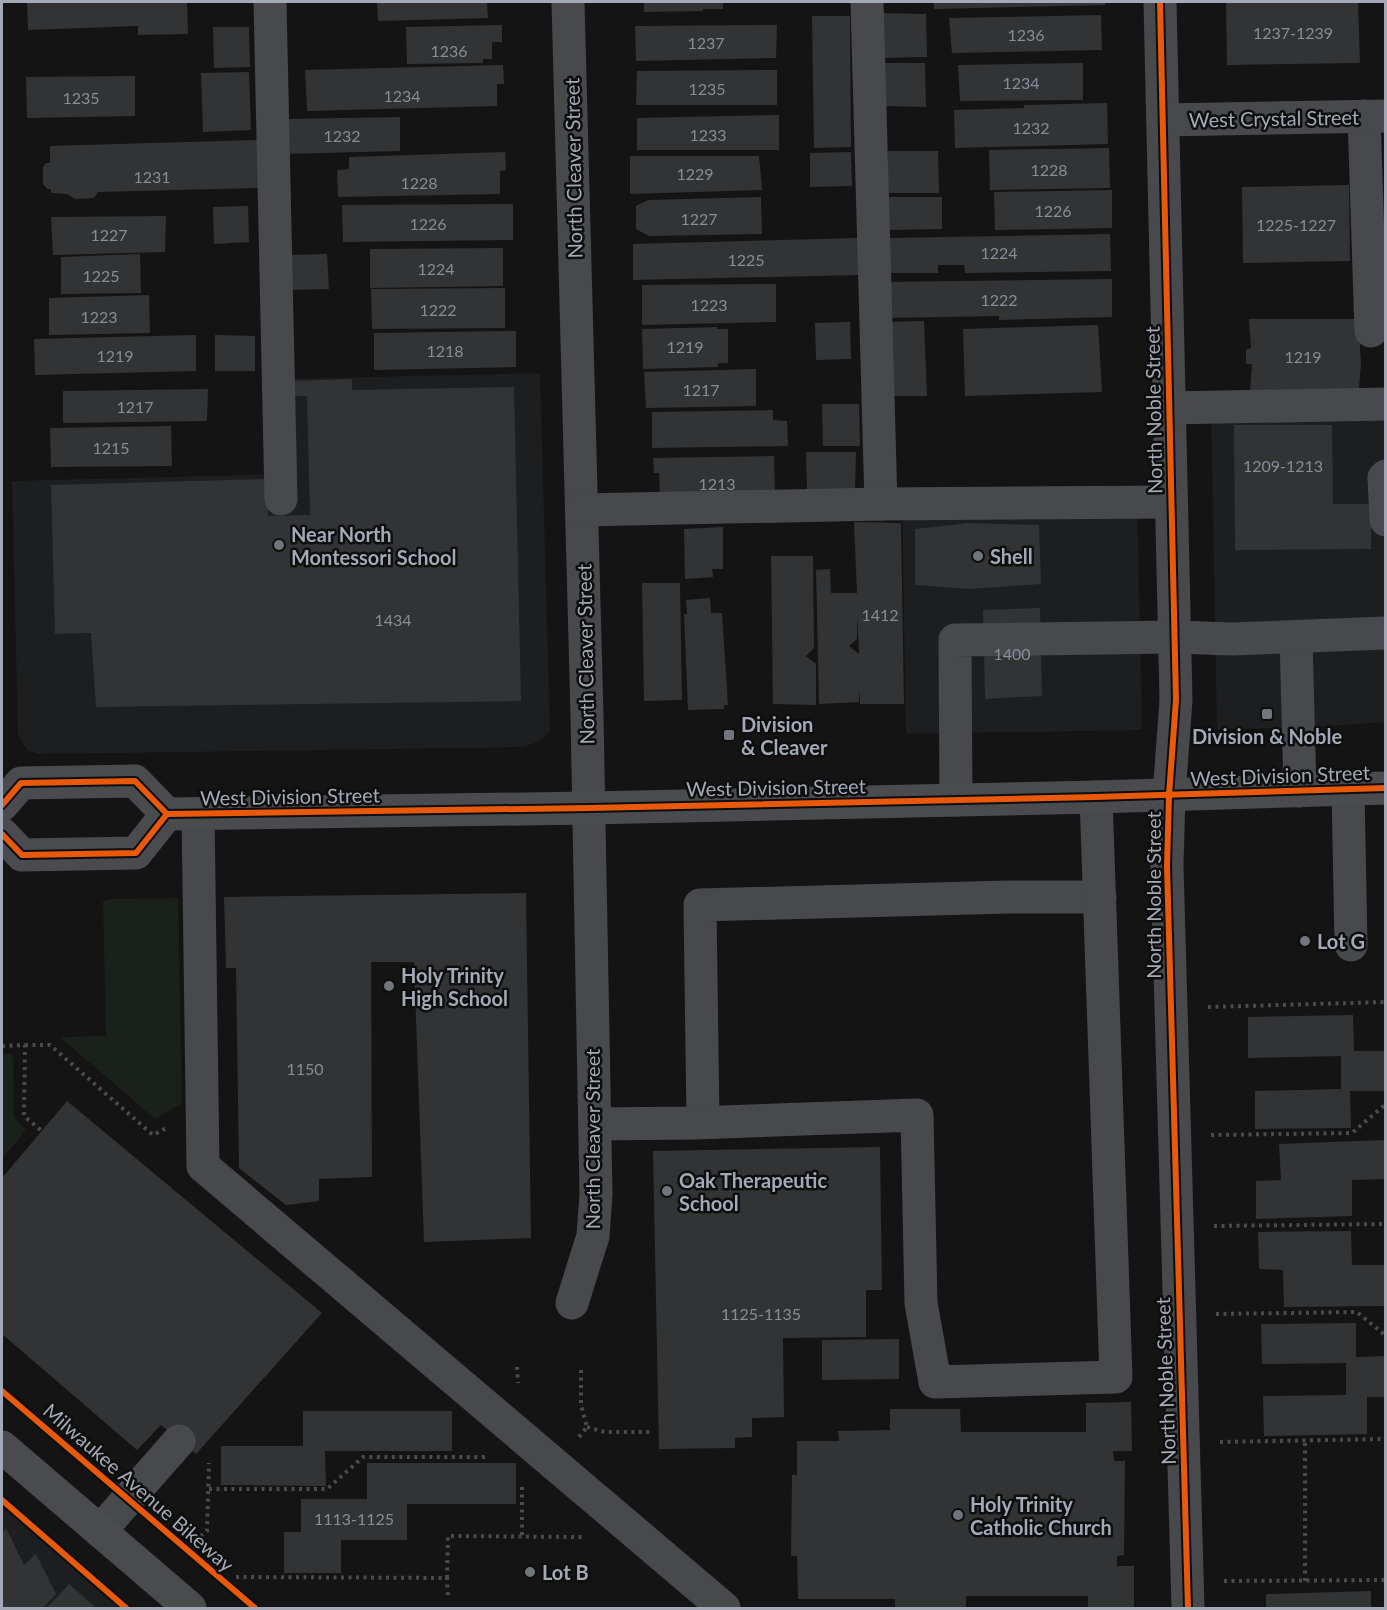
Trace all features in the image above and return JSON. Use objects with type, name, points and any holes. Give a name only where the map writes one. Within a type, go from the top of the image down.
[{"type":"main road","points":[[2,805],[21,783],[135,782],[182,814],[136,853],[22,855],[2,834]]},
{"type":"main road","name":"West Division Street","points":[[182,814],[589,808],[1386,788]]},
{"type":"main road","points":[[2,1447],[190,1608]]},
{"type":"street","points":[[270,2],[281,499]]},
{"type":"street","name":"North Cleaver Street","points":[[568,2],[582,510],[596,1194],[593,1236],[572,1303]]},
{"type":"street","points":[[867,2],[880,504]]},
{"type":"street","name":"North Noble Street","points":[[1161,2],[1176,700],[1169,795],[1167,866],[1187,1595]]},
{"type":"street","points":[[1371,331],[1375,116]]},
{"type":"street","name":"West Crystal Street","points":[[1163,120],[1375,116]]},
{"type":"street","points":[[1169,408],[1386,404]]},
{"type":"street","points":[[1386,476],[1384,478],[1386,520]]},
{"type":"street","points":[[582,510],[880,504],[1171,502]]},
{"type":"street","points":[[956,800],[955,640],[1174,637],[1232,639],[1386,633]]},
{"type":"street","points":[[1296,637],[1300,791]]},
{"type":"street","points":[[1348,789],[1351,945]]},
{"type":"street","points":[[595,1124],[917,1114],[921,1303],[935,1382],[1116,1377],[1096,797]]},
{"type":"street","points":[[182,814],[202,1109],[203,1166],[723,1608]]},
{"type":"street","points":[[703,1122],[700,904],[1100,897]]},
{"type":"street","points":[[100,1531],[179,1441]]},
{"type":"path","points":[[1171,1008],[1386,1002]]},
{"type":"path","points":[[25,1045],[24,1116],[42,1131]]},
{"type":"path","points":[[2,1046],[51,1045],[153,1135],[202,1109]]},
{"type":"path","points":[[1174,1135],[1352,1133],[1386,1104]]},
{"type":"path","points":[[1177,1227],[1386,1224]]},
{"type":"path","points":[[1179,1315],[1358,1312],[1386,1336]]},
{"type":"path","points":[[581,1366],[581,1405],[587,1427]]},
{"type":"path","points":[[555,1465],[587,1427]]},
{"type":"path","points":[[587,1427],[605,1432],[650,1432]]},
{"type":"path","points":[[1183,1442],[1386,1439]]},
{"type":"path","points":[[1305,1440],[1305,1581]]},
{"type":"path","points":[[209,1489],[327,1489],[363,1457],[488,1457]]},
{"type":"path","points":[[195,1541],[207,1530],[209,1458]]},
{"type":"path","points":[[448,1598],[448,1536],[640,1538]]},
{"type":"path","points":[[236,1577],[447,1578]]},
{"type":"path","points":[[1187,1595],[1305,1581],[1386,1580]]},
{"type":"shaded area","name":"Near North Montessori School","points":[[540,373],[550,731],[540,741],[524,747],[42,754],[28,751],[18,735],[12,481],[287,474],[284,379]]},
{"type":"shaded area","points":[[1385,404],[1385,722],[1302,728],[1217,729],[1211,407]]},
{"type":"shaded area","points":[[902,494],[1137,495],[1142,730],[906,734]]},
{"type":"shaded area","points":[[178,898],[182,1103],[155,1119],[60,1037],[106,1036],[103,901]]},
{"type":"shaded area","points":[[2,1054],[13,1054],[14,1117],[26,1130],[2,1159]]},
{"type":"shaded area","points":[[2,1506],[120,1608],[2,1608]]},
{"type":"building","points":[[27,2],[187,2],[188,34],[138,35],[138,26],[28,30]]},
{"type":"building","points":[[377,2],[487,2],[488,18],[378,21]]},
{"type":"building","points":[[644,2],[723,2],[723,9],[644,12]]},
{"type":"building","points":[[934,2],[1105,2],[1105,5],[934,9]]},
{"type":"building","points":[[1226,2],[1358,2],[1360,63],[1227,65]]},
{"type":"building","points":[[880,13],[926,14],[927,57],[881,58]]},
{"type":"building","points":[[1101,15],[1102,50],[952,53],[949,18]]},
{"type":"building","points":[[812,16],[850,16],[851,147],[814,148]]},
{"type":"building","points":[[502,25],[502,42],[492,42],[492,59],[483,59],[483,63],[407,64],[406,27]]},
{"type":"building","points":[[777,25],[776,58],[636,61],[635,26]]},
{"type":"building","points":[[213,27],[249,27],[250,67],[214,68]]},
{"type":"building","points":[[882,63],[925,63],[926,107],[884,106]]},
{"type":"building","points":[[1083,63],[1083,100],[960,101],[958,65]]},
{"type":"building","points":[[503,65],[504,84],[497,84],[497,106],[307,111],[305,70]]},
{"type":"building","points":[[777,70],[777,105],[636,105],[637,71]]},
{"type":"building","points":[[249,72],[251,130],[203,132],[201,73]]},
{"type":"building","points":[[135,76],[135,116],[27,118],[26,77]]},
{"type":"building","points":[[1107,103],[1108,144],[955,148],[954,110]]},
{"type":"building","points":[[779,115],[779,150],[637,150],[637,118]]},
{"type":"building","points":[[400,117],[400,151],[285,154],[284,119]]},
{"type":"building","points":[[259,140],[261,188],[98,192],[94,198],[75,199],[67,194],[51,193],[51,189],[47,189],[43,184],[43,167],[46,163],[50,163],[50,146]]},
{"type":"building","points":[[1109,148],[1110,188],[990,190],[989,150]]},
{"type":"building","points":[[888,151],[938,151],[939,193],[888,193]]},
{"type":"building","points":[[505,152],[506,170],[500,171],[500,194],[338,197],[337,170],[349,169],[349,157]]},
{"type":"building","points":[[851,152],[852,186],[810,187],[810,153]]},
{"type":"building","points":[[630,156],[759,156],[762,190],[630,194]]},
{"type":"building","points":[[1349,185],[1350,261],[1243,263],[1242,187]]},
{"type":"building","points":[[1112,190],[1112,228],[995,230],[994,192]]},
{"type":"building","points":[[761,197],[762,234],[649,236],[636,229],[636,206],[648,200]]},
{"type":"building","points":[[888,197],[942,197],[942,229],[889,230]]},
{"type":"building","points":[[513,204],[513,240],[343,242],[342,205]]},
{"type":"building","points":[[248,206],[249,242],[214,244],[213,207]]},
{"type":"building","points":[[166,216],[165,252],[53,255],[51,217]]},
{"type":"building","points":[[1110,234],[1111,271],[965,273],[964,265],[938,265],[938,273],[888,273],[887,238]]},
{"type":"building","points":[[858,238],[859,275],[633,280],[633,244]]},
{"type":"building","points":[[503,248],[503,286],[370,288],[370,249]]},
{"type":"building","points":[[140,254],[141,293],[61,294],[61,257]]},
{"type":"building","points":[[327,254],[329,289],[289,290],[288,255]]},
{"type":"building","points":[[1112,279],[1112,317],[999,320],[999,316],[886,318],[885,282]]},
{"type":"building","points":[[776,284],[776,322],[642,325],[642,285]]},
{"type":"building","points":[[505,288],[505,328],[372,329],[371,289]]},
{"type":"building","points":[[149,295],[150,333],[49,335],[49,298]]},
{"type":"building","points":[[1249,319],[1358,319],[1361,363],[1359,389],[1250,392],[1252,364],[1246,364],[1246,350],[1251,348]]},
{"type":"building","points":[[924,321],[927,396],[893,396],[891,322]]},
{"type":"building","points":[[850,322],[851,359],[816,360],[815,323]]},
{"type":"building","points":[[1098,325],[1102,392],[965,396],[963,329]]},
{"type":"building","points":[[717,327],[717,329],[728,329],[728,363],[718,363],[718,367],[643,369],[642,329]]},
{"type":"building","points":[[516,331],[516,367],[374,370],[374,333]]},
{"type":"building","points":[[196,335],[196,371],[35,375],[34,339]]},
{"type":"building","points":[[215,335],[255,336],[255,371],[215,371]]},
{"type":"building","points":[[756,369],[756,406],[646,408],[644,372]]},
{"type":"building","name":"Near North Montessori School","points":[[352,379],[352,390],[514,387],[521,701],[96,707],[91,633],[55,634],[51,485],[267,479],[268,516],[310,515],[307,396],[289,396],[288,381]]},
{"type":"building","points":[[208,389],[207,421],[63,423],[63,391]]},
{"type":"building","points":[[822,404],[859,404],[860,446],[823,446]]},
{"type":"building","points":[[773,410],[773,420],[787,421],[788,446],[652,448],[652,412]]},
{"type":"building","points":[[1234,425],[1332,425],[1333,504],[1371,504],[1371,549],[1235,550]]},
{"type":"building","points":[[171,426],[172,466],[51,467],[50,428]]},
{"type":"building","points":[[806,452],[856,452],[855,489],[807,490]]},
{"type":"building","points":[[774,456],[775,492],[660,496],[659,473],[654,473],[653,458]]},
{"type":"building","points":[[854,522],[901,523],[904,704],[860,704],[860,688],[859,702],[819,704],[816,570],[830,569],[831,593],[857,593]],"holes":[[[857,613],[859,654],[849,646],[857,639]]]},
{"type":"building","name":"Shell","points":[[969,523],[1039,525],[1041,584],[970,589],[915,585],[915,529]]},
{"type":"building","points":[[723,527],[723,569],[712,569],[713,577],[685,579],[684,529]]},
{"type":"building","points":[[771,556],[813,556],[814,648],[806,656],[816,664],[816,705],[773,704]]},
{"type":"building","points":[[642,583],[680,583],[682,700],[644,701]]},
{"type":"building","points":[[710,598],[711,613],[722,613],[728,705],[724,705],[724,709],[688,710],[684,614],[687,614],[686,600]]},
{"type":"building","name":"Shell","points":[[1040,608],[1042,696],[985,699],[983,610]]},
{"type":"building","points":[[526,893],[531,1238],[424,1242],[414,962],[371,962],[372,1177],[319,1179],[319,1201],[286,1205],[239,1168],[236,968],[226,968],[224,897]]},
{"type":"building","points":[[1353,1015],[1354,1051],[1386,1051],[1386,1091],[1350,1091],[1351,1128],[1255,1129],[1255,1091],[1341,1089],[1341,1056],[1248,1058],[1248,1017]]},
{"type":"building","points":[[67,1101],[322,1313],[196,1454],[161,1425],[137,1450],[2,1334],[2,1178]]},
{"type":"building","points":[[1386,1140],[1386,1179],[1352,1180],[1352,1216],[1256,1219],[1256,1181],[1281,1180],[1279,1144]]},
{"type":"building","points":[[880,1147],[882,1290],[866,1290],[866,1337],[783,1338],[784,1417],[752,1418],[752,1437],[735,1438],[735,1448],[659,1449],[653,1151]]},
{"type":"building","points":[[1351,1231],[1352,1265],[1386,1265],[1386,1306],[1284,1307],[1283,1270],[1259,1269],[1258,1232]]},
{"type":"building","points":[[1356,1323],[1356,1357],[1386,1356],[1386,1397],[1367,1397],[1367,1434],[1264,1436],[1263,1396],[1346,1395],[1346,1363],[1262,1364],[1261,1324]]},
{"type":"building","points":[[899,1339],[899,1379],[822,1380],[822,1340]]},
{"type":"building","name":"Holy Trinity Catholic Church","points":[[1131,1402],[1132,1451],[1113,1451],[1114,1461],[1125,1461],[1124,1555],[1117,1556],[1117,1566],[1134,1566],[1134,1608],[1088,1608],[1088,1596],[966,1596],[966,1608],[895,1608],[895,1599],[798,1599],[797,1556],[791,1556],[792,1475],[797,1475],[797,1441],[839,1441],[838,1431],[890,1430],[890,1409],[960,1409],[961,1432],[1086,1432],[1086,1403]]},
{"type":"building","points":[[303,1411],[452,1411],[452,1451],[325,1451],[326,1486],[221,1485],[221,1446],[303,1446]]},
{"type":"building","points":[[367,1463],[516,1463],[516,1504],[407,1504],[407,1540],[341,1540],[341,1573],[284,1573],[284,1532],[301,1532],[301,1499],[367,1499]]},
{"type":"building","points":[[6,1528],[24,1565],[36,1554],[56,1594],[43,1608],[2,1608],[2,1533]]},
{"type":"building","points":[[69,1584],[96,1608],[47,1608]]},
{"type":"building","points":[[1371,1591],[1371,1608],[1266,1608],[1266,1594]]},
{"type":"cycle path","points":[[1160,2],[1176,700],[1169,795],[1167,866],[1188,1608]]},
{"type":"cycle path","points":[[2,805],[21,783],[135,781],[167,814],[589,808],[1386,788]]},
{"type":"cycle path","points":[[2,834],[22,855],[136,853],[167,814]]},
{"type":"cycle path","name":"Milwaukee Avenue Bikeway","points":[[2,1391],[255,1608]]},
{"type":"cycle path","points":[[2,1500],[126,1608]]},
{"type":"place","name":"Near North Montessori School","points":[[279,545]]},
{"type":"place","name":"Shell","points":[[978,556]]},
{"type":"place","name":"Division & Noble","points":[[1267,714]]},
{"type":"place","name":"Division & Cleaver","points":[[729,735]]},
{"type":"place","name":"Lot G","points":[[1305,941]]},
{"type":"place","name":"Holy Trinity High School","points":[[389,986]]},
{"type":"place","name":"Oak Therapeutic School","points":[[667,1191]]},
{"type":"place","name":"Holy Trinity Catholic Church","points":[[958,1515]]},
{"type":"place","name":"Lot B","points":[[530,1572]]}]
